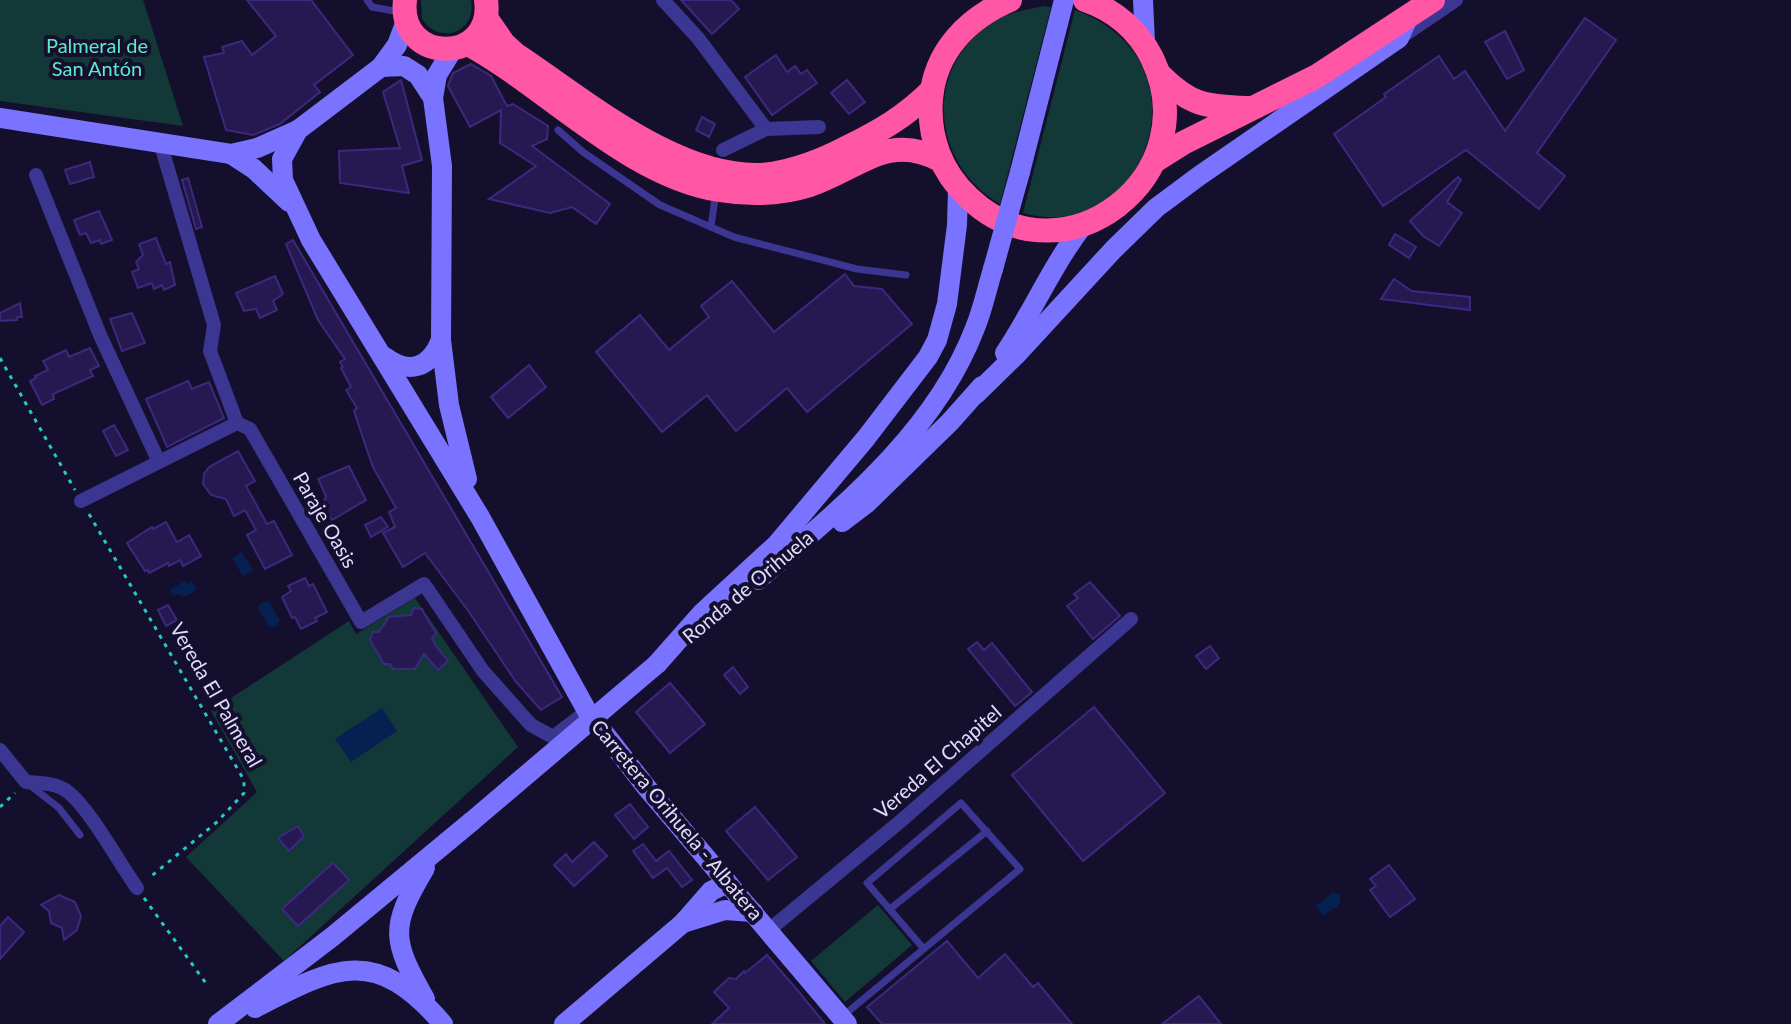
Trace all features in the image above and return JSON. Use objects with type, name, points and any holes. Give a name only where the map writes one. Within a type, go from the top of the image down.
[{"type":"highway","points":[[1085,0],[1100,5],[1125,22],[1145,43],[1161,76],[1179,94],[1211,107],[1253,108]]},
{"type":"highway","points":[[1156,160],[1404,28],[1433,0]]},
{"type":"highway","points":[[997,3],[971,21],[945,53],[932,90],[930,114],[940,160],[958,188],[978,207],[1002,221],[1029,228],[1057,229],[1084,224],[1107,214],[1127,200],[1156,160],[1166,119],[1161,76]]},
{"type":"highway","points":[[405,7],[413,34],[424,44],[438,49],[460,46],[482,28],[487,5]]},
{"type":"highway","points":[[487,5],[504,44],[515,54],[608,116],[684,160],[725,172],[770,174],[832,155],[910,113],[932,90]]},
{"type":"highway","points":[[460,46],[508,68],[581,121],[648,164],[687,182],[716,190],[761,193],[807,186],[900,148],[925,152],[940,160]]},
{"type":"main road","name":"Ronda de Orihuela","points":[[221,1024],[432,855],[759,578],[857,493],[901,446],[940,395],[975,328],[1020,172],[1064,0]]},
{"type":"main road","points":[[1143,0],[1145,43]]},
{"type":"main road","points":[[0,118],[231,154],[257,148],[298,130],[381,67],[397,45],[405,7]]},
{"type":"main road","points":[[759,578],[809,548],[867,503],[1018,353],[1156,208],[1404,28]]},
{"type":"main road","points":[[460,46],[437,75],[433,98],[442,166],[441,340],[461,465],[480,517]]},
{"type":"main road","points":[[381,67],[404,66],[418,75],[433,98]]},
{"type":"main road","points":[[298,130],[282,159],[283,180],[311,240],[480,517]]},
{"type":"main road","points":[[231,154],[254,169],[297,210]]},
{"type":"main road","points":[[657,664],[703,612],[786,533],[866,438],[928,357],[943,325],[947,304],[957,225],[958,188]]},
{"type":"main road","points":[[976,394],[1026,321],[1069,243],[1084,224]]},
{"type":"main road","points":[[385,357],[395,365],[408,368],[421,365],[432,357],[441,340]]},
{"type":"main road","name":"Carretera Orihuela - Albatera","points":[[480,517],[587,711],[690,840],[844,1021]]},
{"type":"main road","points":[[683,923],[704,886],[702,863],[690,840]]},
{"type":"main road","points":[[432,855],[405,900],[398,941],[403,959],[437,1017]]},
{"type":"main road","points":[[564,1024],[683,923],[712,908],[724,895],[728,883]]},
{"type":"main road","points":[[683,923],[725,910],[753,912]]},
{"type":"main road","points":[[221,1024],[315,977],[343,970],[368,971],[399,984],[437,1017]]},
{"type":"street","points":[[663,0],[698,38],[766,129]]},
{"type":"street","points":[[1404,28],[1456,0]]},
{"type":"street","points":[[723,150],[766,129],[819,127]]},
{"type":"street","name":"Paraje Oasis","points":[[160,142],[214,325],[210,351],[237,423],[250,429],[361,622],[424,584],[483,671],[531,725],[553,737],[587,711]]},
{"type":"street","points":[[36,175],[100,335],[159,462]]},
{"type":"street","points":[[81,501],[237,423]]},
{"type":"street","name":"Vereda El Chapitel","points":[[769,930],[947,781],[1131,619]]},
{"type":"street","points":[[0,750],[26,782],[66,790],[80,804],[137,888]]},
{"type":"lane","points":[[367,0],[372,7],[405,7]]},
{"type":"lane","points":[[558,130],[583,152],[660,205],[734,237],[857,269],[906,275]]},
{"type":"lane","points":[[711,226],[716,190]]},
{"type":"lane","points":[[26,782],[59,808],[80,835]]},
{"type":"lane","points":[[844,1021],[1020,869],[961,803],[867,883],[924,949]]},
{"type":"lane","points":[[890,909],[987,831]]},
{"type":"path","name":"Vereda El Palmeral","points":[[0,358],[244,780],[244,793],[217,822],[137,888]]},
{"type":"path","points":[[0,807],[26,782]]},
{"type":"path","points":[[137,888],[208,986]]},
{"type":"green space","name":"Palmeral de San Antón","points":[[0,0],[143,0],[183,126],[0,101]]},
{"type":"green space","points":[[421,0],[471,0],[471,11],[463,27],[456,32],[438,32],[422,19]]},
{"type":"green space","points":[[1051,7],[1000,204],[977,187],[960,165],[949,141],[944,116],[946,90],[954,65],[969,42],[991,23],[1010,14]]},
{"type":"green space","points":[[1075,10],[1118,35],[1143,68],[1152,106],[1147,144],[1130,178],[1102,203],[1066,216],[1023,213]]},
{"type":"green space","points":[[415,598],[518,747],[284,961],[186,857],[257,792],[211,711],[349,621],[356,634]]},
{"type":"green space","points":[[878,905],[912,945],[845,1002],[811,961]]},
{"type":"water","points":[[242,552],[253,570],[243,576],[232,558]]},
{"type":"water","points":[[185,581],[187,584],[192,581],[197,590],[185,597],[178,594],[173,596],[170,590]]},
{"type":"water","points":[[268,600],[280,620],[275,627],[269,627],[257,606]]},
{"type":"water","points":[[382,708],[397,731],[351,762],[335,739]]},
{"type":"water","points":[[1333,892],[1339,894],[1341,901],[1337,908],[1324,916],[1316,906]]},
{"type":"building","points":[[247,0],[311,0],[353,55],[314,85],[320,92],[280,124],[253,135],[226,130],[204,57],[224,53],[222,47],[242,41],[252,55],[276,36]]},
{"type":"building","points":[[681,0],[731,0],[739,9],[712,34]]},
{"type":"building","points":[[1585,18],[1616,40],[1537,153],[1565,176],[1539,209],[1466,150],[1383,206],[1334,134],[1439,56],[1454,79],[1465,71],[1505,131]]},
{"type":"building","points":[[1505,31],[1524,70],[1507,79],[1485,42]]},
{"type":"building","points":[[776,55],[787,72],[795,66],[801,74],[807,70],[817,83],[772,115],[745,77]]},
{"type":"building","points":[[471,64],[491,76],[507,106],[513,104],[548,126],[547,139],[532,146],[610,204],[596,224],[572,207],[550,213],[489,199],[536,166],[500,143],[501,110],[470,127],[448,86],[453,73]]},
{"type":"building","points":[[401,80],[422,160],[402,166],[409,193],[340,183],[339,151],[400,148],[383,92]]},
{"type":"building","points":[[847,80],[865,102],[849,114],[831,93]]},
{"type":"building","points":[[702,117],[715,124],[709,137],[696,130]]},
{"type":"building","points":[[90,162],[94,177],[70,184],[65,170]]},
{"type":"building","points":[[1458,177],[1461,180],[1447,202],[1462,213],[1439,246],[1423,236],[1410,221]]},
{"type":"building","points":[[188,178],[202,227],[196,229],[182,180]]},
{"type":"building","points":[[99,211],[112,240],[101,244],[100,240],[91,243],[86,233],[80,235],[74,220]]},
{"type":"building","points":[[1395,234],[1416,247],[1409,258],[1389,245]]},
{"type":"building","points":[[156,238],[166,264],[170,262],[175,285],[164,290],[162,285],[154,289],[152,283],[138,288],[132,272],[139,269],[136,262],[143,255],[139,244]]},
{"type":"building","points":[[293,240],[562,697],[541,710],[516,682],[425,553],[403,567],[383,533],[395,527],[389,512],[396,508],[373,467],[354,411],[357,408],[346,390],[351,387],[340,362],[345,359],[318,320],[286,244]]},
{"type":"building","points":[[845,274],[854,286],[882,289],[912,324],[807,412],[787,388],[736,431],[707,395],[662,432],[596,352],[640,315],[669,350],[709,317],[701,306],[732,281],[774,332]]},
{"type":"building","points":[[275,276],[283,294],[273,301],[277,310],[260,318],[256,309],[244,311],[236,293]]},
{"type":"building","points":[[1394,279],[1412,291],[1470,297],[1470,310],[1381,299]]},
{"type":"building","points":[[20,303],[22,317],[0,321],[0,313]]},
{"type":"building","points":[[132,313],[145,343],[122,351],[110,319]]},
{"type":"building","points":[[90,348],[99,366],[90,370],[93,376],[53,394],[54,399],[42,405],[30,381],[48,370],[43,361],[66,350],[69,357]]},
{"type":"building","points":[[529,365],[546,387],[508,418],[491,397]]},
{"type":"building","points":[[188,381],[192,389],[209,382],[224,418],[167,447],[146,399]]},
{"type":"building","points":[[114,425],[128,450],[116,456],[103,431]]},
{"type":"building","points":[[238,451],[255,481],[246,486],[267,524],[274,521],[292,555],[265,569],[247,535],[256,530],[245,510],[234,516],[226,499],[211,495],[203,484],[209,467]]},
{"type":"building","points":[[349,466],[366,500],[332,520],[328,512],[322,510],[326,496],[318,479]]},
{"type":"building","points":[[381,517],[388,527],[371,537],[365,525]]},
{"type":"building","points":[[166,522],[177,542],[189,535],[201,556],[183,566],[180,560],[149,573],[127,543]]},
{"type":"building","points":[[305,578],[309,586],[313,584],[327,612],[301,629],[282,597],[291,591],[288,586]]},
{"type":"building","points":[[1090,582],[1120,616],[1093,639],[1067,606],[1078,598],[1074,594]]},
{"type":"building","points":[[168,605],[177,620],[166,626],[158,610]]},
{"type":"building","points":[[414,608],[422,609],[436,633],[432,638],[435,645],[448,661],[438,670],[424,654],[415,669],[393,669],[390,664],[384,664],[370,640],[373,632],[379,632],[389,617],[411,615]]},
{"type":"building","points":[[977,642],[984,650],[992,643],[1032,692],[1015,706],[968,649]]},
{"type":"building","points":[[1210,646],[1219,658],[1206,669],[1196,656]]},
{"type":"building","points":[[733,667],[748,687],[740,694],[724,675]]},
{"type":"building","points":[[670,683],[705,724],[670,753],[636,712]]},
{"type":"building","points":[[1094,707],[1165,793],[1083,861],[1012,775]]},
{"type":"building","points":[[630,804],[648,827],[634,839],[615,815]]},
{"type":"building","points":[[755,807],[797,857],[768,880],[726,831]]},
{"type":"building","points":[[298,826],[304,836],[289,851],[278,838]]},
{"type":"building","points":[[594,842],[607,856],[574,886],[554,865],[566,854],[572,862]]},
{"type":"building","points":[[643,844],[656,861],[669,851],[692,880],[682,887],[667,868],[653,878],[633,851]]},
{"type":"building","points":[[333,863],[349,880],[298,926],[282,909]]},
{"type":"building","points":[[1389,865],[1415,899],[1390,917],[1370,890],[1376,886],[1370,879]]},
{"type":"building","points":[[59,895],[75,902],[81,916],[77,930],[64,940],[62,928],[51,923],[49,911],[41,905]]},
{"type":"building","points":[[8,917],[24,932],[0,959],[0,926]]},
{"type":"building","points":[[947,941],[978,978],[1005,954],[1033,987],[1038,983],[1072,1024],[882,1024],[867,1007]]},
{"type":"building","points":[[767,955],[825,1024],[712,1024],[729,1008],[714,992],[729,978],[736,979]]},
{"type":"building","points":[[1199,996],[1221,1024],[1162,1024]]}]
